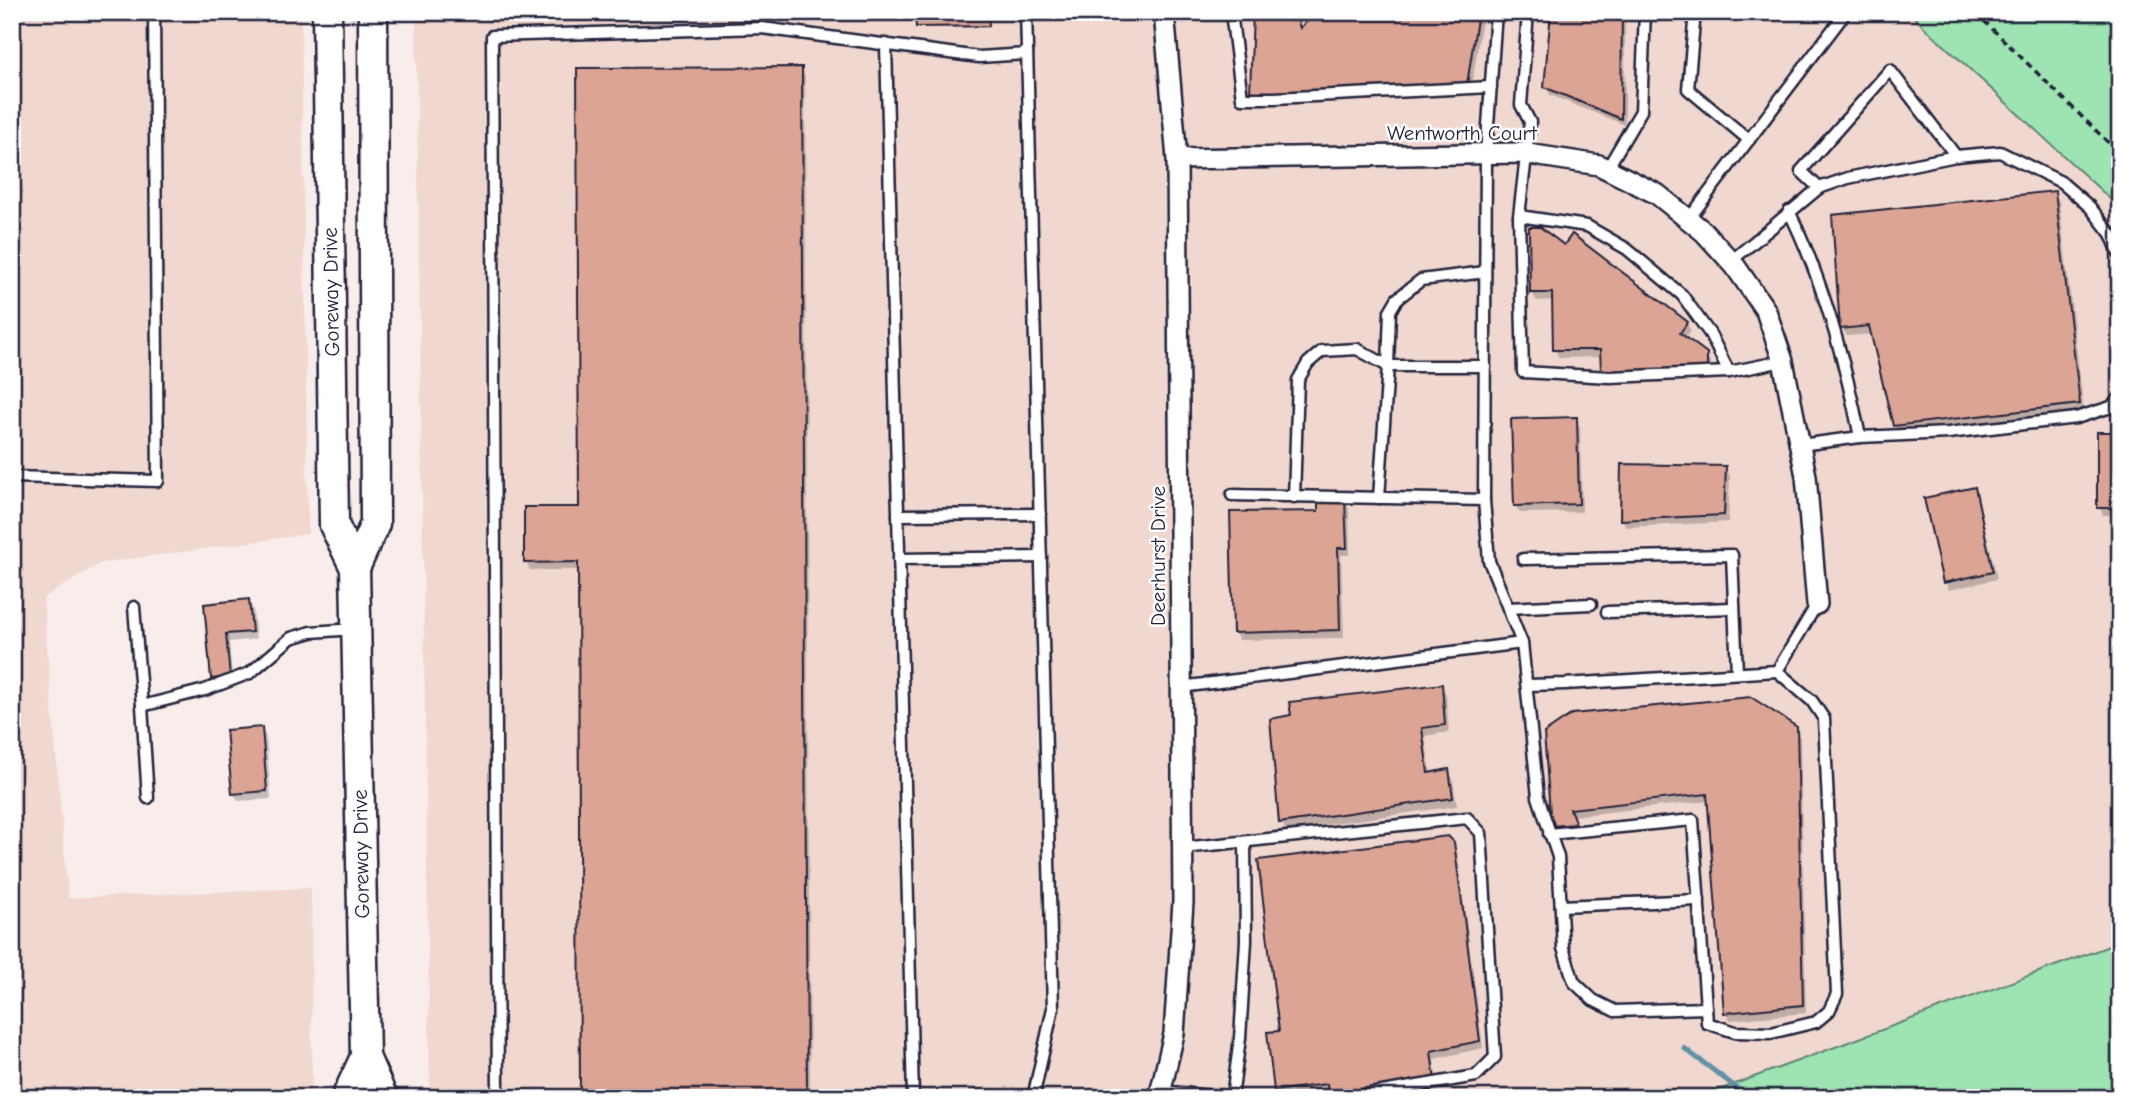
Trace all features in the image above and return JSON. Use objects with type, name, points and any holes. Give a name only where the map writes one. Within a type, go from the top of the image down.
[{"type":"main road","name":"Goreway Drive","points":[[327,12],[334,525],[355,568],[365,1057],[383,1098]]},
{"type":"main road","name":"Goreway Drive","points":[[355,568],[376,524],[373,12]]},
{"type":"main road","name":"Goreway Drive","points":[[346,1098],[365,1057]]},
{"type":"street","name":"Deerhurst Drive","points":[[1160,1094],[1174,1034],[1183,902],[1177,159],[1164,12]]},
{"type":"street","name":"Wentworth Court","points":[[1177,159],[1527,154],[1599,165],[1657,194],[1704,232],[1731,261],[1766,311],[1783,361],[1806,476],[1817,604]]},
{"type":"lane","points":[[12,477],[158,481],[154,12]]},
{"type":"lane","points":[[1026,12],[1053,1008],[1032,1098]]},
{"type":"lane","points":[[1231,12],[1242,98],[1491,87]]},
{"type":"lane","points":[[1496,12],[1486,154],[1484,500],[1489,561],[1522,643],[1538,797],[1558,857],[1563,948],[1574,982],[1593,1000],[1615,1011],[1706,1008]]},
{"type":"lane","points":[[1528,12],[1521,105],[1530,122],[1519,216],[1522,373],[1610,377],[1730,372],[1783,361]]},
{"type":"lane","points":[[1607,169],[1642,111],[1645,12]]},
{"type":"lane","points":[[1695,12],[1688,89],[1749,140]]},
{"type":"lane","points":[[1688,220],[1846,12]]},
{"type":"lane","points":[[498,1098],[492,36],[762,28],[979,57],[1027,54]]},
{"type":"lane","points":[[886,44],[913,1098]]},
{"type":"lane","points":[[1819,188],[1801,171],[1890,70],[1956,156]]},
{"type":"lane","points":[[1731,261],[1819,188],[1847,178],[1956,156],[2000,152],[2062,182],[2090,207],[2111,234],[2120,254]]},
{"type":"lane","points":[[1789,211],[1806,246],[1848,376],[1860,437]]},
{"type":"lane","points":[[1519,216],[1587,226],[1626,249],[1682,295],[1710,334],[1730,372]]},
{"type":"lane","points":[[1379,498],[1390,311],[1397,299],[1421,280],[1485,272]]},
{"type":"lane","points":[[1294,497],[1298,380],[1308,363],[1322,351],[1357,349],[1388,366],[1485,366]]},
{"type":"lane","points":[[1800,444],[1860,437],[1948,433],[2076,418],[2111,407],[2120,398]]},
{"type":"lane","points":[[1232,495],[1484,500]]},
{"type":"lane","points":[[898,515],[1040,514]]},
{"type":"lane","points":[[1523,559],[1732,555],[1737,673]]},
{"type":"lane","points":[[899,559],[1041,557]]},
{"type":"lane","points":[[1508,608],[1591,604]]},
{"type":"lane","points":[[1777,671],[1817,604]]},
{"type":"lane","points":[[134,607],[148,798]]},
{"type":"lane","points":[[1607,612],[1734,608]]},
{"type":"lane","points":[[142,706],[205,690],[250,673],[291,638],[311,632],[356,629]]},
{"type":"lane","points":[[1181,687],[1522,643]]},
{"type":"lane","points":[[1527,685],[1777,671],[1812,701],[1824,719],[1837,994],[1829,1011],[1816,1022],[1771,1033],[1735,1032],[1707,1023],[1693,820],[1549,834]]},
{"type":"lane","points":[[1183,848],[1467,818],[1481,833],[1495,1057],[1476,1076],[1347,1098]]},
{"type":"lane","points":[[1160,1094],[1233,1098],[1246,941],[1245,843]]},
{"type":"lane","points":[[1561,906],[1699,900]]},
{"type":"path","points":[[1975,12],[2120,154]]},
{"type":"shaded area","points":[[12,12],[301,12],[308,534],[101,563],[43,598],[68,898],[311,888],[312,1098],[12,1098]]},
{"type":"shaded area","points":[[416,12],[1908,12],[2120,208],[2120,942],[1697,1098],[430,1098]]},
{"type":"green space","points":[[1908,12],[2120,12],[2120,208]]},
{"type":"green space","points":[[2120,942],[2120,1098],[1697,1098]]},
{"type":"building","points":[[915,12],[988,12],[989,26],[916,27]]},
{"type":"building","points":[[1253,12],[1295,12],[1300,28],[1316,12],[1478,12],[1467,85],[1250,93]]},
{"type":"building","points":[[1551,12],[1622,12],[1621,119],[1544,87]]},
{"type":"building","points":[[802,67],[807,1098],[580,1098],[578,562],[524,563],[524,507],[579,507],[577,68]]},
{"type":"building","points":[[2055,191],[2080,404],[1893,426],[1869,326],[1840,329],[1832,215]]},
{"type":"building","points":[[1529,227],[1540,227],[1564,245],[1572,234],[1688,322],[1680,333],[1707,353],[1707,370],[1601,371],[1600,350],[1553,350],[1552,293],[1530,293]]},
{"type":"building","points":[[1577,417],[1579,504],[1514,506],[1511,419]]},
{"type":"building","points":[[2097,432],[2120,432],[2120,508],[2097,508]]},
{"type":"building","points":[[1621,464],[1726,466],[1724,515],[1620,520]]},
{"type":"building","points":[[1975,487],[1993,572],[1943,583],[1924,498]]},
{"type":"building","points":[[1318,500],[1345,500],[1347,548],[1338,548],[1340,630],[1233,633],[1230,512],[1318,511]]},
{"type":"building","points":[[249,599],[252,632],[226,634],[230,677],[211,679],[204,604]]},
{"type":"building","points":[[1442,684],[1445,725],[1422,728],[1428,773],[1449,769],[1453,798],[1279,823],[1270,719],[1291,715],[1289,702]]},
{"type":"building","points":[[1751,697],[1797,727],[1803,1005],[1724,1013],[1707,794],[1570,809],[1576,824],[1551,826],[1544,733],[1572,714]]},
{"type":"building","points":[[262,727],[267,791],[232,794],[226,730]]},
{"type":"building","points":[[1448,836],[1454,842],[1480,1041],[1431,1051],[1435,1082],[1328,1096],[1327,1084],[1274,1091],[1267,1032],[1279,1031],[1258,860]]},
{"type":"waterway","points":[[1684,1048],[1750,1098]]}]
